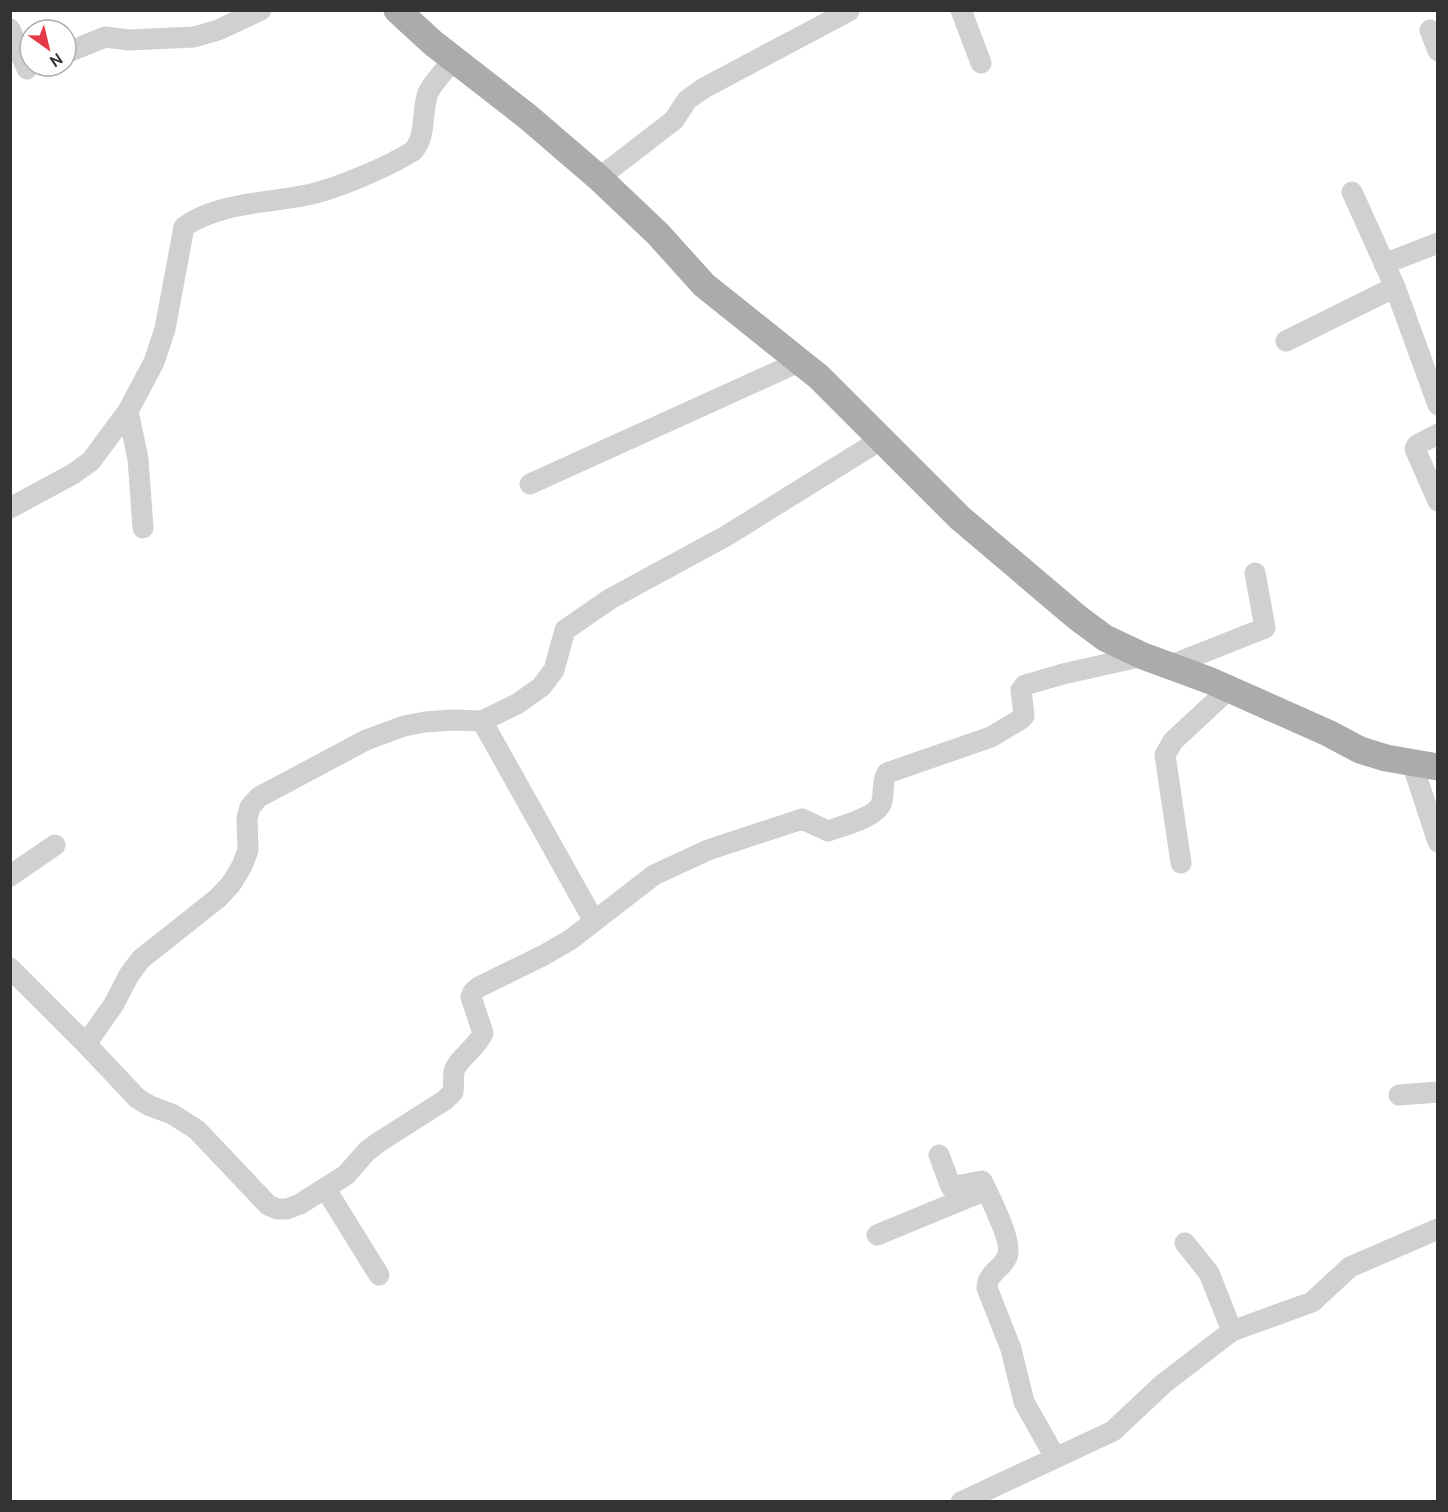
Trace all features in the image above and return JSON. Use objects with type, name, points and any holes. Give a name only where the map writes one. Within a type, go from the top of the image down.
[{"type":"main road","points":[[397,10],[454,60],[528,117],[599,178],[658,234],[713,293],[801,361],[960,518],[1054,599],[1105,638],[1143,656],[1211,681],[1360,750],[1425,765]]},
{"type":"street","points":[[78,48],[105,37],[129,40],[194,37],[218,30],[261,10]]},
{"type":"street","points":[[961,10],[981,63]]},
{"type":"street","points":[[599,178],[674,120],[687,100],[849,11]]},
{"type":"street","points":[[10,29],[18,53]]},
{"type":"street","points":[[1430,30],[1437,51]]},
{"type":"street","points":[[10,508],[73,474],[91,461],[128,411],[154,362],[165,329],[184,227],[212,213],[330,188],[413,152],[421,139],[425,105],[429,93],[454,60]]},
{"type":"street","points":[[1352,192],[1395,286],[1437,405]]},
{"type":"street","points":[[1384,264],[1437,243]]},
{"type":"street","points":[[1286,342],[1395,286]]},
{"type":"street","points":[[530,484],[801,361]]},
{"type":"street","points":[[128,411],[138,459],[143,528]]},
{"type":"street","points":[[1437,434],[1417,445],[1415,449],[1437,501]]},
{"type":"street","points":[[86,1044],[141,959],[218,898],[231,884],[248,850],[247,818],[250,807],[259,797],[366,740],[404,726],[453,720],[482,722],[517,704],[541,687],[554,670],[565,630],[601,605],[726,536],[882,440]]},
{"type":"street","points":[[1169,666],[1265,628],[1255,573]]},
{"type":"street","points":[[10,968],[137,1098],[150,1106],[172,1114],[197,1130],[268,1205],[277,1209],[287,1209],[346,1174],[367,1151],[445,1100],[453,1092],[454,1071],[459,1062],[479,1042],[483,1033],[471,997],[473,992],[544,956],[570,940],[654,875],[708,850],[802,819],[828,831],[870,815],[882,804],[887,773],[992,737],[1021,719],[1024,716],[1021,690],[1025,685],[1143,656]]},
{"type":"street","points":[[1181,863],[1165,755],[1173,741],[1228,689]]},
{"type":"street","points":[[482,722],[594,921]]},
{"type":"street","points":[[1425,765],[1437,842]]},
{"type":"street","points":[[10,876],[55,845]]},
{"type":"street","points":[[1399,1095],[1437,1092]]},
{"type":"street","points":[[939,1155],[951,1187],[981,1181],[1007,1238],[1009,1250],[1007,1258],[987,1281],[987,1288],[1011,1349],[1024,1402],[1055,1457]]},
{"type":"street","points":[[325,1188],[379,1275]]},
{"type":"street","points":[[877,1235],[986,1190]]},
{"type":"street","points":[[970,1500],[1113,1431],[1163,1384],[1232,1331],[1312,1302],[1350,1267],[1437,1229]]},
{"type":"street","points":[[1185,1243],[1209,1273],[1232,1331]]}]
